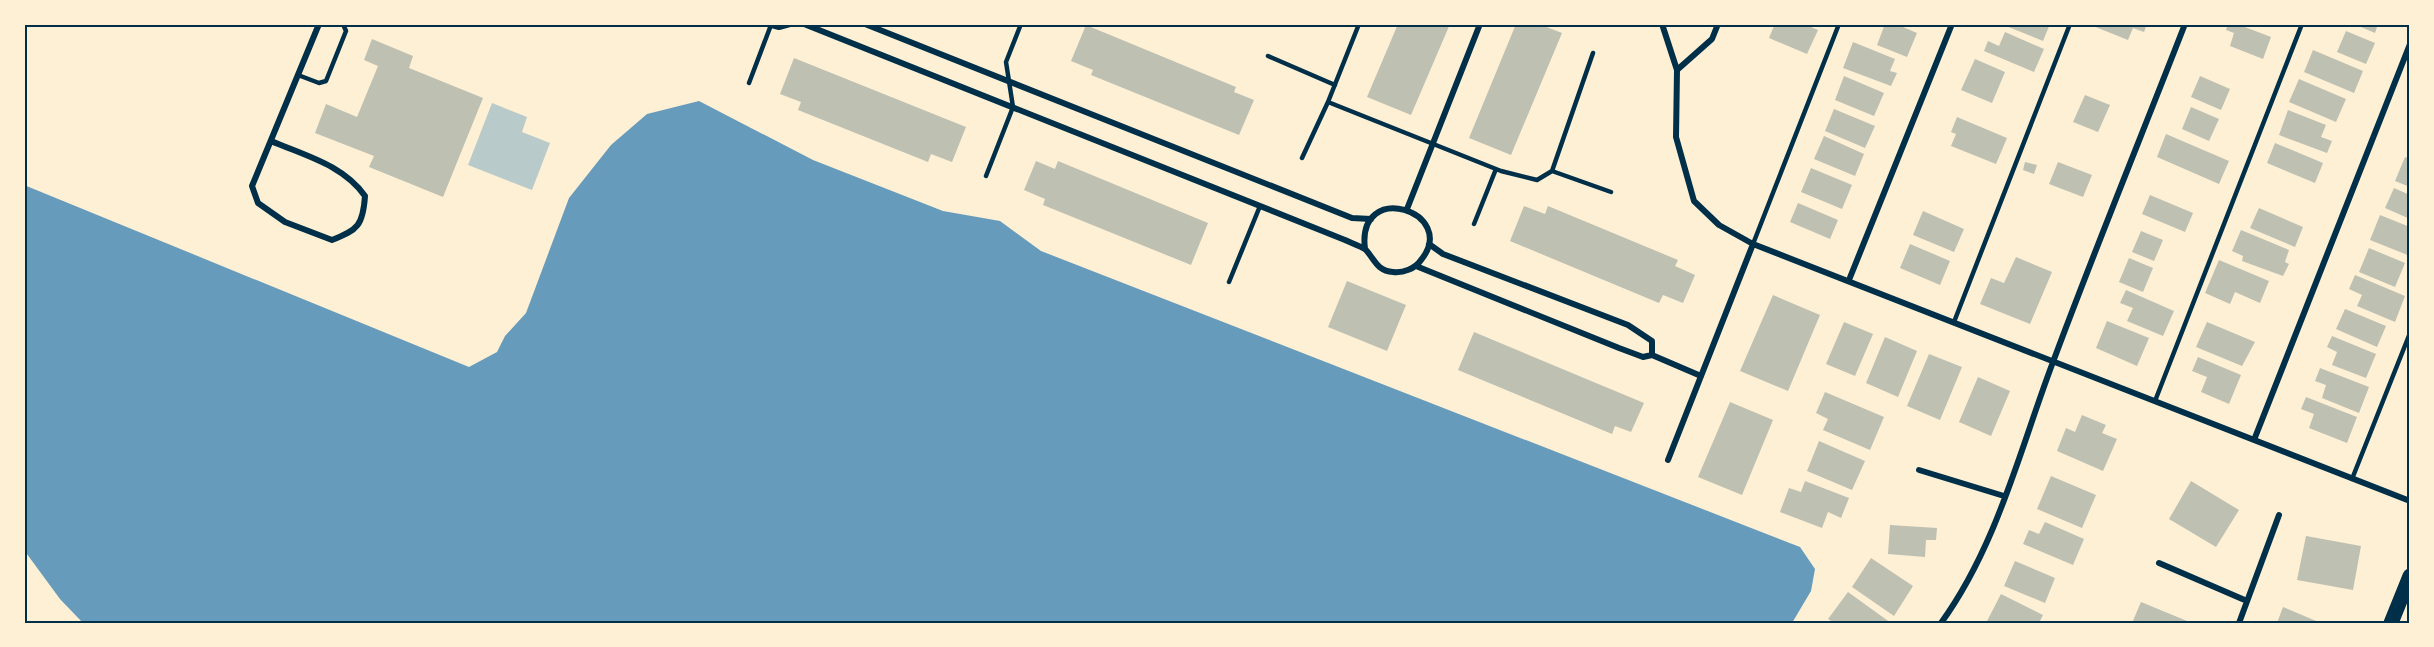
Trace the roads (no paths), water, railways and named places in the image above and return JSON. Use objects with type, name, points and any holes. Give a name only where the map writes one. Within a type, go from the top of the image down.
[{"type":"main road","points":[[2391,623],[2410,576]]},
{"type":"street","points":[[271,141],[341,170],[354,180],[365,196],[363,220],[350,233],[332,240],[285,222],[258,203],[252,186],[319,24]]},
{"type":"street","points":[[770,25],[790,24]]},
{"type":"street","points":[[804,24],[1365,249]]},
{"type":"street","points":[[865,24],[1352,218],[1371,219],[1388,208],[1407,209],[1424,223],[1429,244],[1422,260],[1404,272],[1392,273],[1380,268],[1371,260],[1365,249],[1364,239],[1371,219]]},
{"type":"street","points":[[1407,209],[1480,24]]},
{"type":"street","points":[[1662,24],[1677,70],[1676,137],[1694,201],[1719,225],[1753,244],[2410,501]]},
{"type":"street","points":[[1677,70],[1712,39],[1718,24]]},
{"type":"street","points":[[1849,280],[1952,24]]},
{"type":"street","points":[[1941,623],[1956,603],[1980,559],[2053,361],[2185,24]]},
{"type":"street","points":[[2254,440],[2410,44]]},
{"type":"street","points":[[1429,244],[1443,254],[1628,325],[1652,341],[1652,355]]},
{"type":"street","points":[[1668,460],[1753,244]]},
{"type":"street","points":[[1416,266],[1619,348],[1644,357],[1652,355],[1701,376]]},
{"type":"street","points":[[1919,470],[2004,496]]},
{"type":"street","points":[[2239,623],[2279,515]]},
{"type":"street","points":[[2158,563],[2247,601]]},
{"type":"lane","points":[[298,75],[319,83],[326,81],[346,31],[343,24]]},
{"type":"lane","points":[[986,176],[1012,107],[1011,82],[1006,63],[1021,24]]},
{"type":"lane","points":[[1302,158],[1328,102],[1359,24]]},
{"type":"lane","points":[[1753,244],[1839,24]]},
{"type":"lane","points":[[1954,322],[2070,24]]},
{"type":"lane","points":[[2154,401],[2302,24]]},
{"type":"lane","points":[[749,83],[770,25]]},
{"type":"lane","points":[[1328,102],[1496,169],[1537,180],[1552,171],[1593,53]]},
{"type":"lane","points":[[1268,56],[1335,85]]},
{"type":"lane","points":[[1474,224],[1496,169]]},
{"type":"lane","points":[[1552,171],[1611,192]]},
{"type":"lane","points":[[1229,282],[1260,206]]},
{"type":"lane","points":[[2352,479],[2410,333]]},
{"type":"water","points":[[699,101],[813,160],[943,211],[1000,221],[1041,251],[1800,547],[1815,569],[1811,591],[1792,623],[83,623],[60,599],[24,550],[24,185],[469,367],[497,352],[505,336],[526,313],[569,198],[611,145],[647,114]]}]
